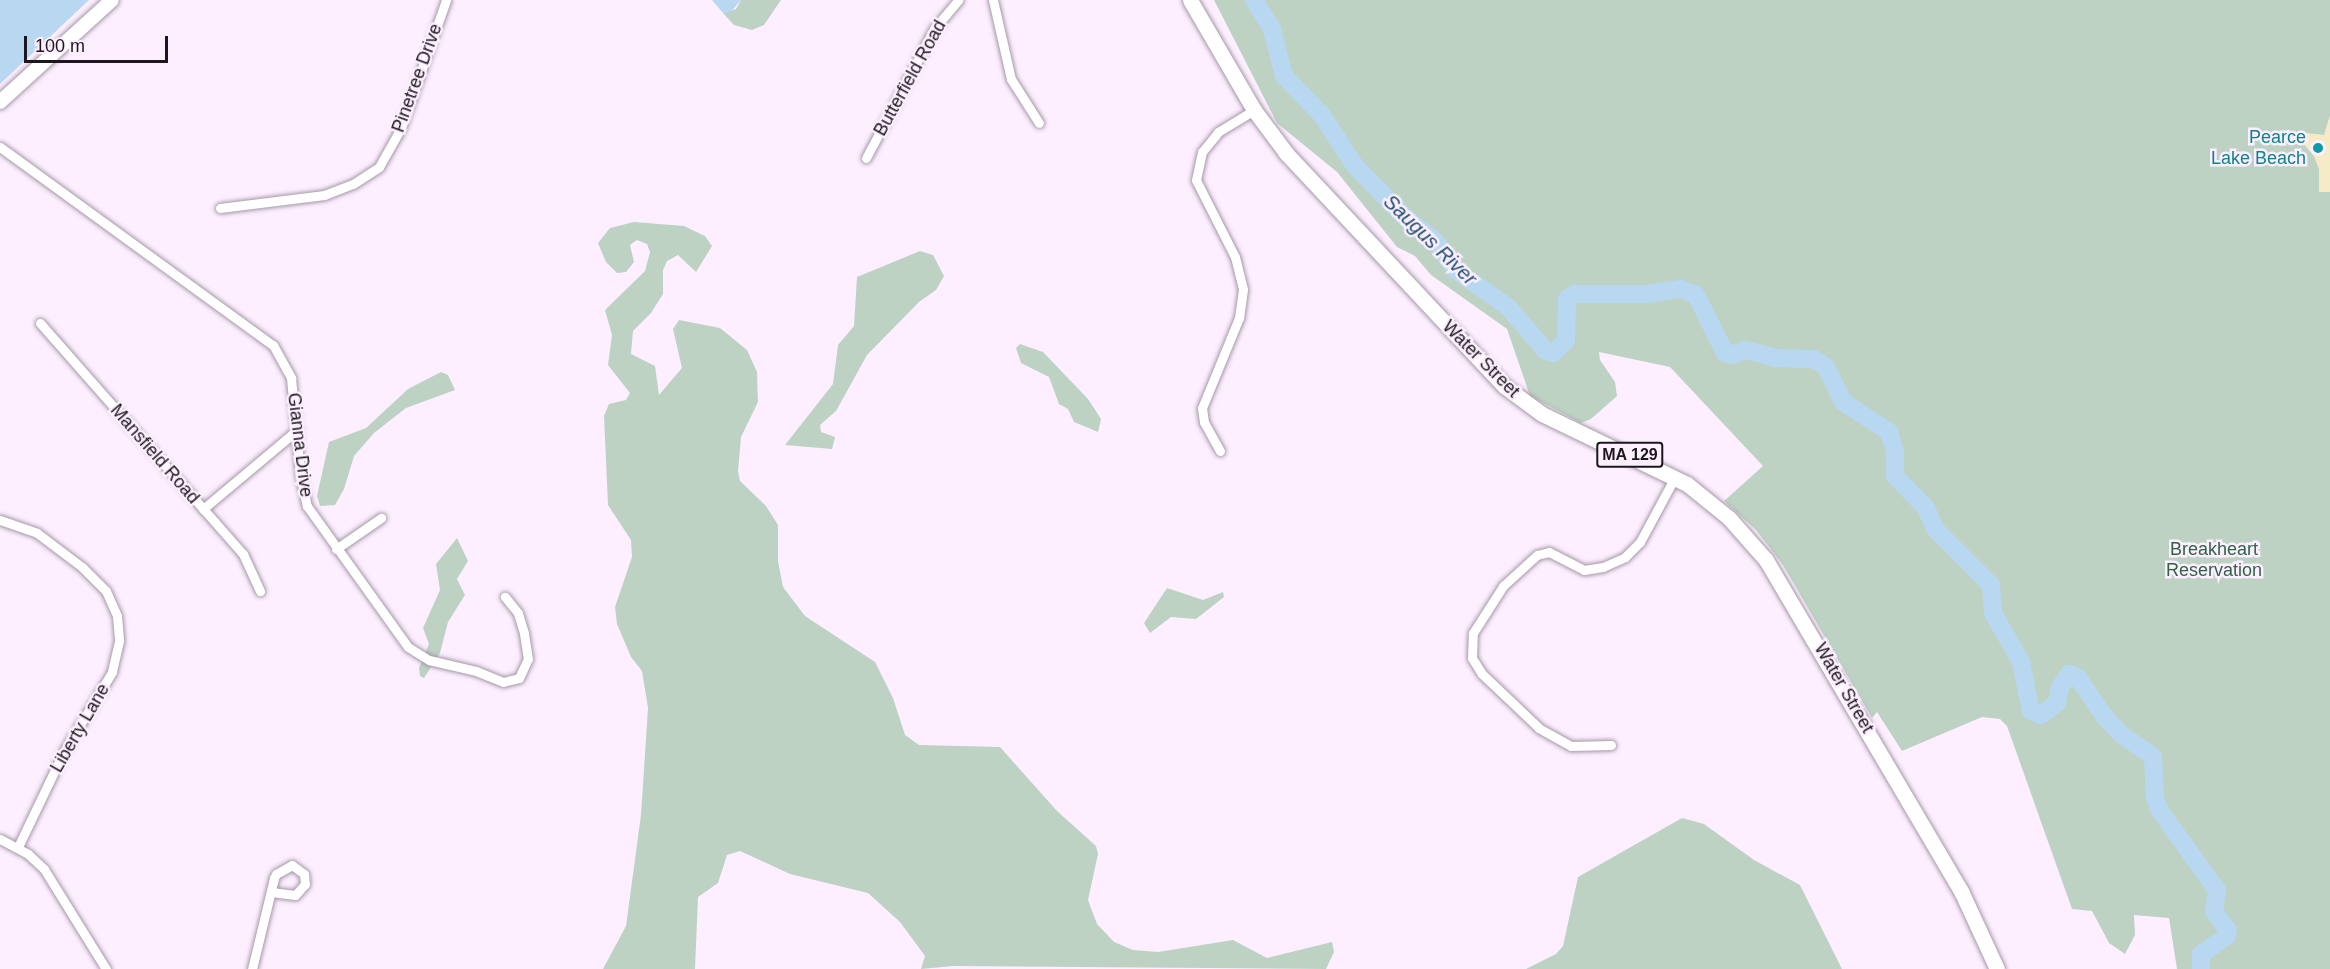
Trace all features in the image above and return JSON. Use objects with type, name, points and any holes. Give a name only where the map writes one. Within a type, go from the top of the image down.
[{"type":"main road","points":[[0,102],[112,0]]},
{"type":"main road","name":"Water Street","points":[[1190,0],[1254,110],[1328,201],[1504,386],[1542,414],[1675,477],[1729,518],[1767,560],[1961,891],[1997,969]]},
{"type":"street","name":"Pinetree Drive","points":[[220,208],[324,195],[353,184],[379,167],[401,128],[446,0]]},
{"type":"street","name":"Butterfield Road","points":[[866,158],[934,29],[957,0]]},
{"type":"street","points":[[993,0],[1011,79],[1039,123]]},
{"type":"street","points":[[1220,451],[1204,422],[1202,408],[1239,318],[1243,288],[1235,257],[1196,180],[1202,152],[1218,132],[1254,110]]},
{"type":"street","name":"Gianna Drive","points":[[0,147],[273,345],[291,378],[300,474],[307,506],[408,647],[429,660],[476,671],[503,682],[519,678],[528,659],[518,613],[505,597]]},
{"type":"street","name":"Mansfield Road","points":[[39,323],[243,554],[260,591]]},
{"type":"street","points":[[203,509],[297,430]]},
{"type":"street","points":[[1611,745],[1571,746],[1539,728],[1482,674],[1471,646],[1473,633],[1503,586],[1537,555],[1549,552],[1584,570],[1603,567],[1626,557],[1640,542],[1675,477]]},
{"type":"street","points":[[336,549],[381,518]]},
{"type":"street","name":"Liberty Lane","points":[[0,520],[37,533],[82,567],[106,591],[117,616],[119,641],[112,672],[63,753],[18,847]]},
{"type":"street","points":[[0,839],[18,847],[51,878],[105,969]]},
{"type":"street","points":[[252,969],[271,892]]},
{"type":"green space","points":[[741,0],[781,0],[764,25],[752,30],[734,25],[723,13],[736,9]]},
{"type":"green space","name":"Breakheart Reservation","points":[[1214,0],[2330,0],[2330,969],[2177,969],[2169,918],[2134,915],[2135,935],[2125,954],[2109,943],[2092,911],[2072,909],[2007,726],[2000,719],[1982,717],[1902,751],[1877,712],[1872,718],[1783,565],[1756,530],[1724,501],[1763,466],[1670,367],[1599,352],[1600,360],[1615,382],[1617,396],[1591,419],[1581,423],[1530,396],[1507,329],[1431,275],[1415,256],[1397,247],[1337,172],[1277,123]]},
{"type":"green space","points":[[634,222],[684,226],[705,236],[712,246],[696,272],[678,255],[667,261],[663,270],[663,294],[651,313],[633,331],[631,354],[655,366],[659,395],[682,368],[673,329],[679,320],[720,328],[747,350],[757,372],[758,402],[741,437],[738,471],[740,481],[766,506],[778,525],[778,561],[783,587],[805,616],[875,662],[893,698],[905,735],[919,745],[1000,747],[1057,811],[1096,846],[1098,854],[1088,900],[1097,924],[1114,942],[1133,950],[1158,952],[1233,940],[1267,958],[1332,942],[1334,952],[1326,969],[953,966],[921,969],[925,956],[900,922],[868,893],[790,874],[740,851],[727,855],[718,883],[698,897],[695,969],[603,969],[626,926],[641,815],[648,708],[642,671],[631,657],[617,624],[615,607],[632,557],[631,540],[608,505],[604,416],[609,404],[626,400],[630,393],[608,365],[612,335],[605,310],[645,271],[650,252],[647,244],[637,240],[630,245],[634,262],[626,272],[617,273],[606,262],[598,243],[610,228]]},
{"type":"green space","points":[[920,251],[933,255],[944,276],[936,290],[919,302],[867,355],[836,411],[820,425],[821,432],[835,437],[832,449],[785,445],[833,384],[838,345],[854,326],[857,277]]},
{"type":"green space","points":[[1020,344],[1043,352],[1088,399],[1101,419],[1098,432],[1074,422],[1068,409],[1059,404],[1049,377],[1021,363],[1016,348]]},
{"type":"green space","points":[[441,372],[448,375],[455,390],[406,408],[374,433],[354,456],[344,489],[335,505],[320,506],[317,496],[329,442],[366,428],[408,389]]},
{"type":"green space","points":[[457,538],[468,561],[457,579],[465,595],[448,622],[440,653],[424,678],[420,676],[419,668],[429,644],[423,628],[440,590],[436,564]]},
{"type":"green space","points":[[1167,588],[1203,600],[1223,592],[1224,597],[1196,619],[1171,617],[1150,633],[1144,623]]},
{"type":"green space","points":[[1682,818],[1704,824],[1754,860],[1800,885],[1842,969],[1526,969],[1556,954],[1563,946],[1578,877]]},
{"type":"sand","name":"Pearce Lake Beach","points":[[2330,115],[2330,192],[2319,192],[2319,169],[2314,156],[2300,140],[2307,133],[2324,135]]},
{"type":"water","points":[[0,0],[89,0],[0,84]]},
{"type":"water","points":[[712,0],[741,0],[731,12],[723,13]]},
{"type":"waterway","name":"Saugus River","points":[[1254,0],[1272,29],[1284,76],[1321,114],[1355,166],[1406,218],[1435,241],[1457,271],[1508,307],[1545,350],[1553,353],[1566,341],[1567,299],[1574,294],[1648,294],[1681,289],[1696,295],[1725,353],[1732,355],[1745,350],[1776,358],[1814,359],[1826,367],[1843,402],[1889,432],[1895,452],[1895,476],[1926,508],[1936,530],[1991,585],[1993,613],[2021,662],[2031,711],[2041,715],[2057,703],[2060,687],[2069,674],[2078,678],[2104,716],[2122,735],[2153,757],[2155,798],[2160,811],[2217,890],[2214,911],[2228,930],[2227,936],[2201,954],[2201,969]]},
{"type":"place","name":"Pearce Lake Beach","points":[[2318,148]]}]
